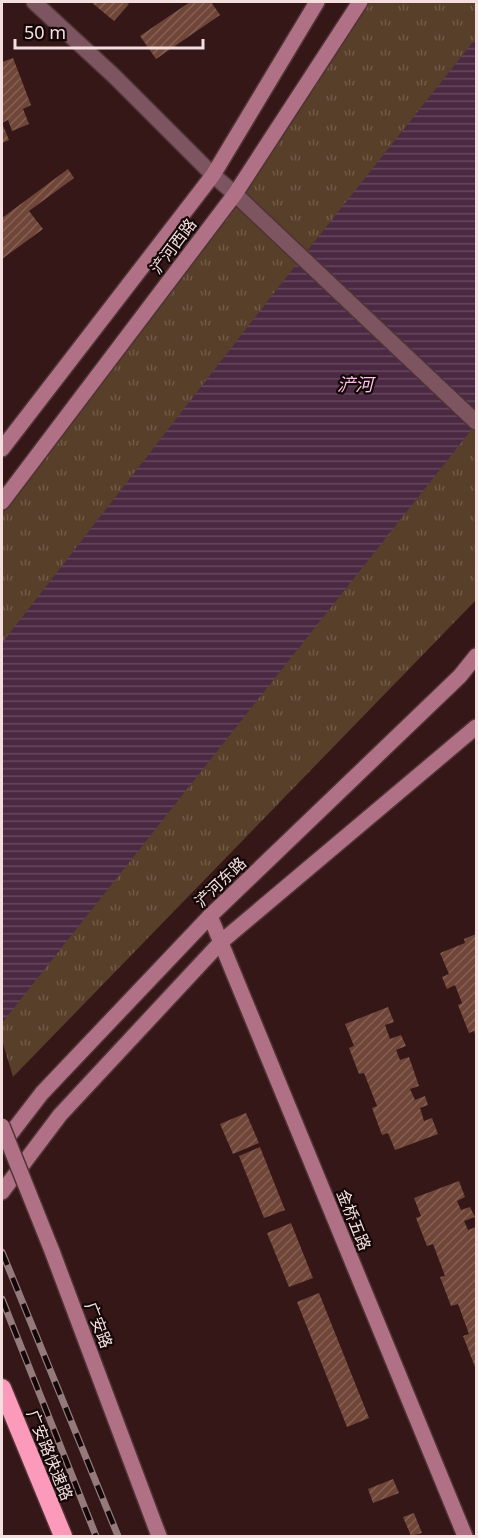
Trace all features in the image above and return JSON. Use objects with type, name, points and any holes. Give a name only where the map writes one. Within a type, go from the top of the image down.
[{"type":"highway","name":"广安路快速路","points":[[2,1388],[63,1536]]},
{"type":"main road","name":"浐河西路","points":[[2,449],[213,175],[317,2]]},
{"type":"main road","name":"浐河西路","points":[[2,502],[235,194],[360,2]]},
{"type":"main road","name":"浐河东路","points":[[2,1144],[42,1093],[210,916],[477,656]]},
{"type":"main road","points":[[2,1192],[60,1115],[221,942],[477,727]]},
{"type":"main road","name":"金桥五路","points":[[210,916],[465,1536]]},
{"type":"main road","name":"广安路","points":[[2,1126],[52,1251],[159,1536]]},
{"type":"street","points":[[34,2],[114,76],[213,175],[477,423]]},
{"type":"green space","points":[[363,2],[476,2],[476,600],[13,1077],[2,1040],[2,501],[235,194]]},
{"type":"water","name":"浐河","points":[[476,38],[476,424],[2,1023],[2,643],[277,289]]},
{"type":"building","points":[[91,2],[125,2],[129,4],[114,21]]},
{"type":"building","points":[[190,2],[211,2],[220,15],[156,59],[140,36]]},
{"type":"building","points":[[13,58],[31,105],[23,109],[29,124],[12,131],[8,120],[2,123],[2,62]]},
{"type":"building","points":[[2,123],[9,140],[2,143]]},
{"type":"building","points":[[68,169],[74,178],[29,211],[43,229],[2,259],[2,218]]},
{"type":"building","points":[[476,934],[476,1037],[474,1031],[469,1033],[458,1005],[462,1003],[455,985],[447,989],[442,977],[449,974],[440,953],[465,943],[464,939]]},
{"type":"building","points":[[388,1007],[394,1022],[385,1025],[390,1039],[401,1035],[406,1046],[396,1050],[400,1060],[409,1057],[419,1086],[410,1089],[415,1100],[425,1096],[428,1105],[420,1108],[424,1121],[432,1118],[438,1134],[395,1150],[388,1133],[382,1135],[372,1108],[377,1106],[364,1073],[359,1074],[349,1048],[354,1046],[345,1024]]},
{"type":"building","points":[[246,1113],[259,1143],[233,1154],[220,1124]]},
{"type":"building","points":[[260,1147],[285,1210],[264,1218],[239,1156]]},
{"type":"building","points":[[459,1181],[465,1197],[457,1201],[461,1210],[470,1207],[475,1217],[464,1221],[468,1230],[476,1227],[475,1367],[463,1336],[469,1334],[458,1304],[451,1306],[440,1277],[445,1276],[433,1244],[427,1246],[416,1218],[421,1216],[414,1198]]},
{"type":"building","points":[[291,1223],[313,1278],[289,1287],[267,1233]]},
{"type":"building","points":[[319,1293],[369,1418],[347,1427],[297,1302]]},
{"type":"building","points":[[393,1479],[399,1493],[373,1503],[368,1489]]},
{"type":"building","points":[[414,1513],[422,1533],[411,1536],[403,1517]]},
{"type":"railway","points":[[2,1252],[118,1536]]},
{"type":"railway","points":[[2,1299],[96,1536]]}]
